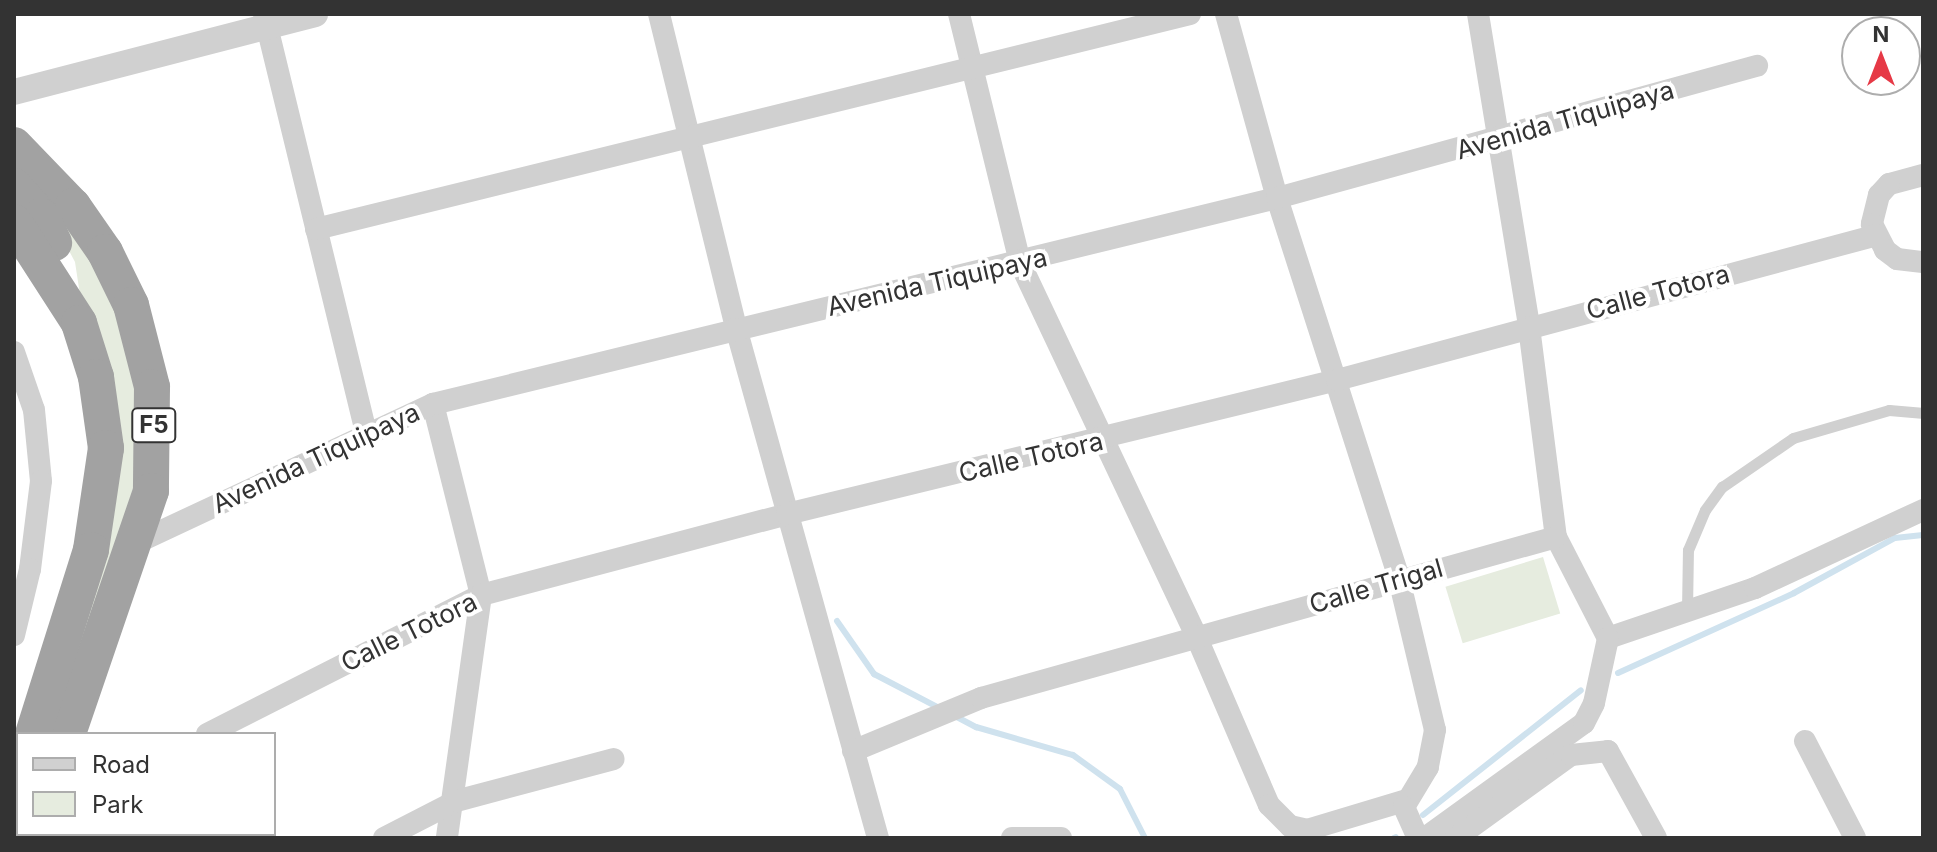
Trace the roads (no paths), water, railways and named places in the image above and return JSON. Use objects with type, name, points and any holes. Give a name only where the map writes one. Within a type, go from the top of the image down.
[{"type":"highway","name":"F5","points":[[14,145],[73,206],[105,252],[141,336],[152,387],[155,444],[151,491],[136,543],[69,732]]},
{"type":"highway","points":[[14,186],[50,232],[66,298]]},
{"type":"highway","name":"F5","points":[[14,222],[66,298],[96,377],[106,448],[91,550],[34,732]]},
{"type":"street","points":[[14,92],[265,20],[315,14]]},
{"type":"street","points":[[659,14],[736,328],[878,838]]},
{"type":"street","points":[[959,14],[1020,263],[1197,638],[1269,805],[1290,826],[1307,830],[1407,800]]},
{"type":"street","points":[[316,229],[1190,14]]},
{"type":"street","points":[[1226,14],[1277,198],[1399,579],[1435,730],[1428,767],[1407,800],[1409,826],[1418,838]]},
{"type":"street","points":[[1425,838],[1584,723],[1594,703],[1608,638],[1556,537],[1529,327],[1478,14]]},
{"type":"street","points":[[265,20],[366,432]]},
{"type":"street","name":"Avenida Tiquipaya","points":[[136,543],[366,432],[433,404],[1277,198],[1757,66]]},
{"type":"street","points":[[1923,175],[1901,177],[1879,195],[1872,224],[1897,259],[1923,262]]},
{"type":"street","name":"Calle Totora","points":[[211,732],[481,595],[787,514],[1103,440],[1337,380],[1877,235]]},
{"type":"street","points":[[14,635],[22,574],[41,481],[34,410],[16,365]]},
{"type":"street","points":[[433,404],[481,595],[456,801],[447,838]]},
{"type":"street","points":[[1608,638],[1819,561],[1923,510]]},
{"type":"street","name":"Calle Trigal","points":[[853,751],[981,698],[1556,537]]},
{"type":"street","points":[[1805,741],[1855,838]]},
{"type":"street","points":[[1456,838],[1571,755],[1608,751],[1656,838]]},
{"type":"street","points":[[384,838],[456,801],[614,759]]},
{"type":"street","points":[[1012,838],[1061,838]]},
{"type":"lane","points":[[1687,611],[1688,550],[1705,510],[1722,487],[1806,433],[1889,410],[1921,413]]},
{"type":"waterway","points":[[1618,673],[1794,593],[1895,538],[1923,535]]},
{"type":"waterway","points":[[837,621],[874,674],[941,709]]},
{"type":"waterway","points":[[1423,815],[1581,690]]},
{"type":"waterway","points":[[955,716],[976,727],[1073,755],[1120,789],[1145,838]]}]
